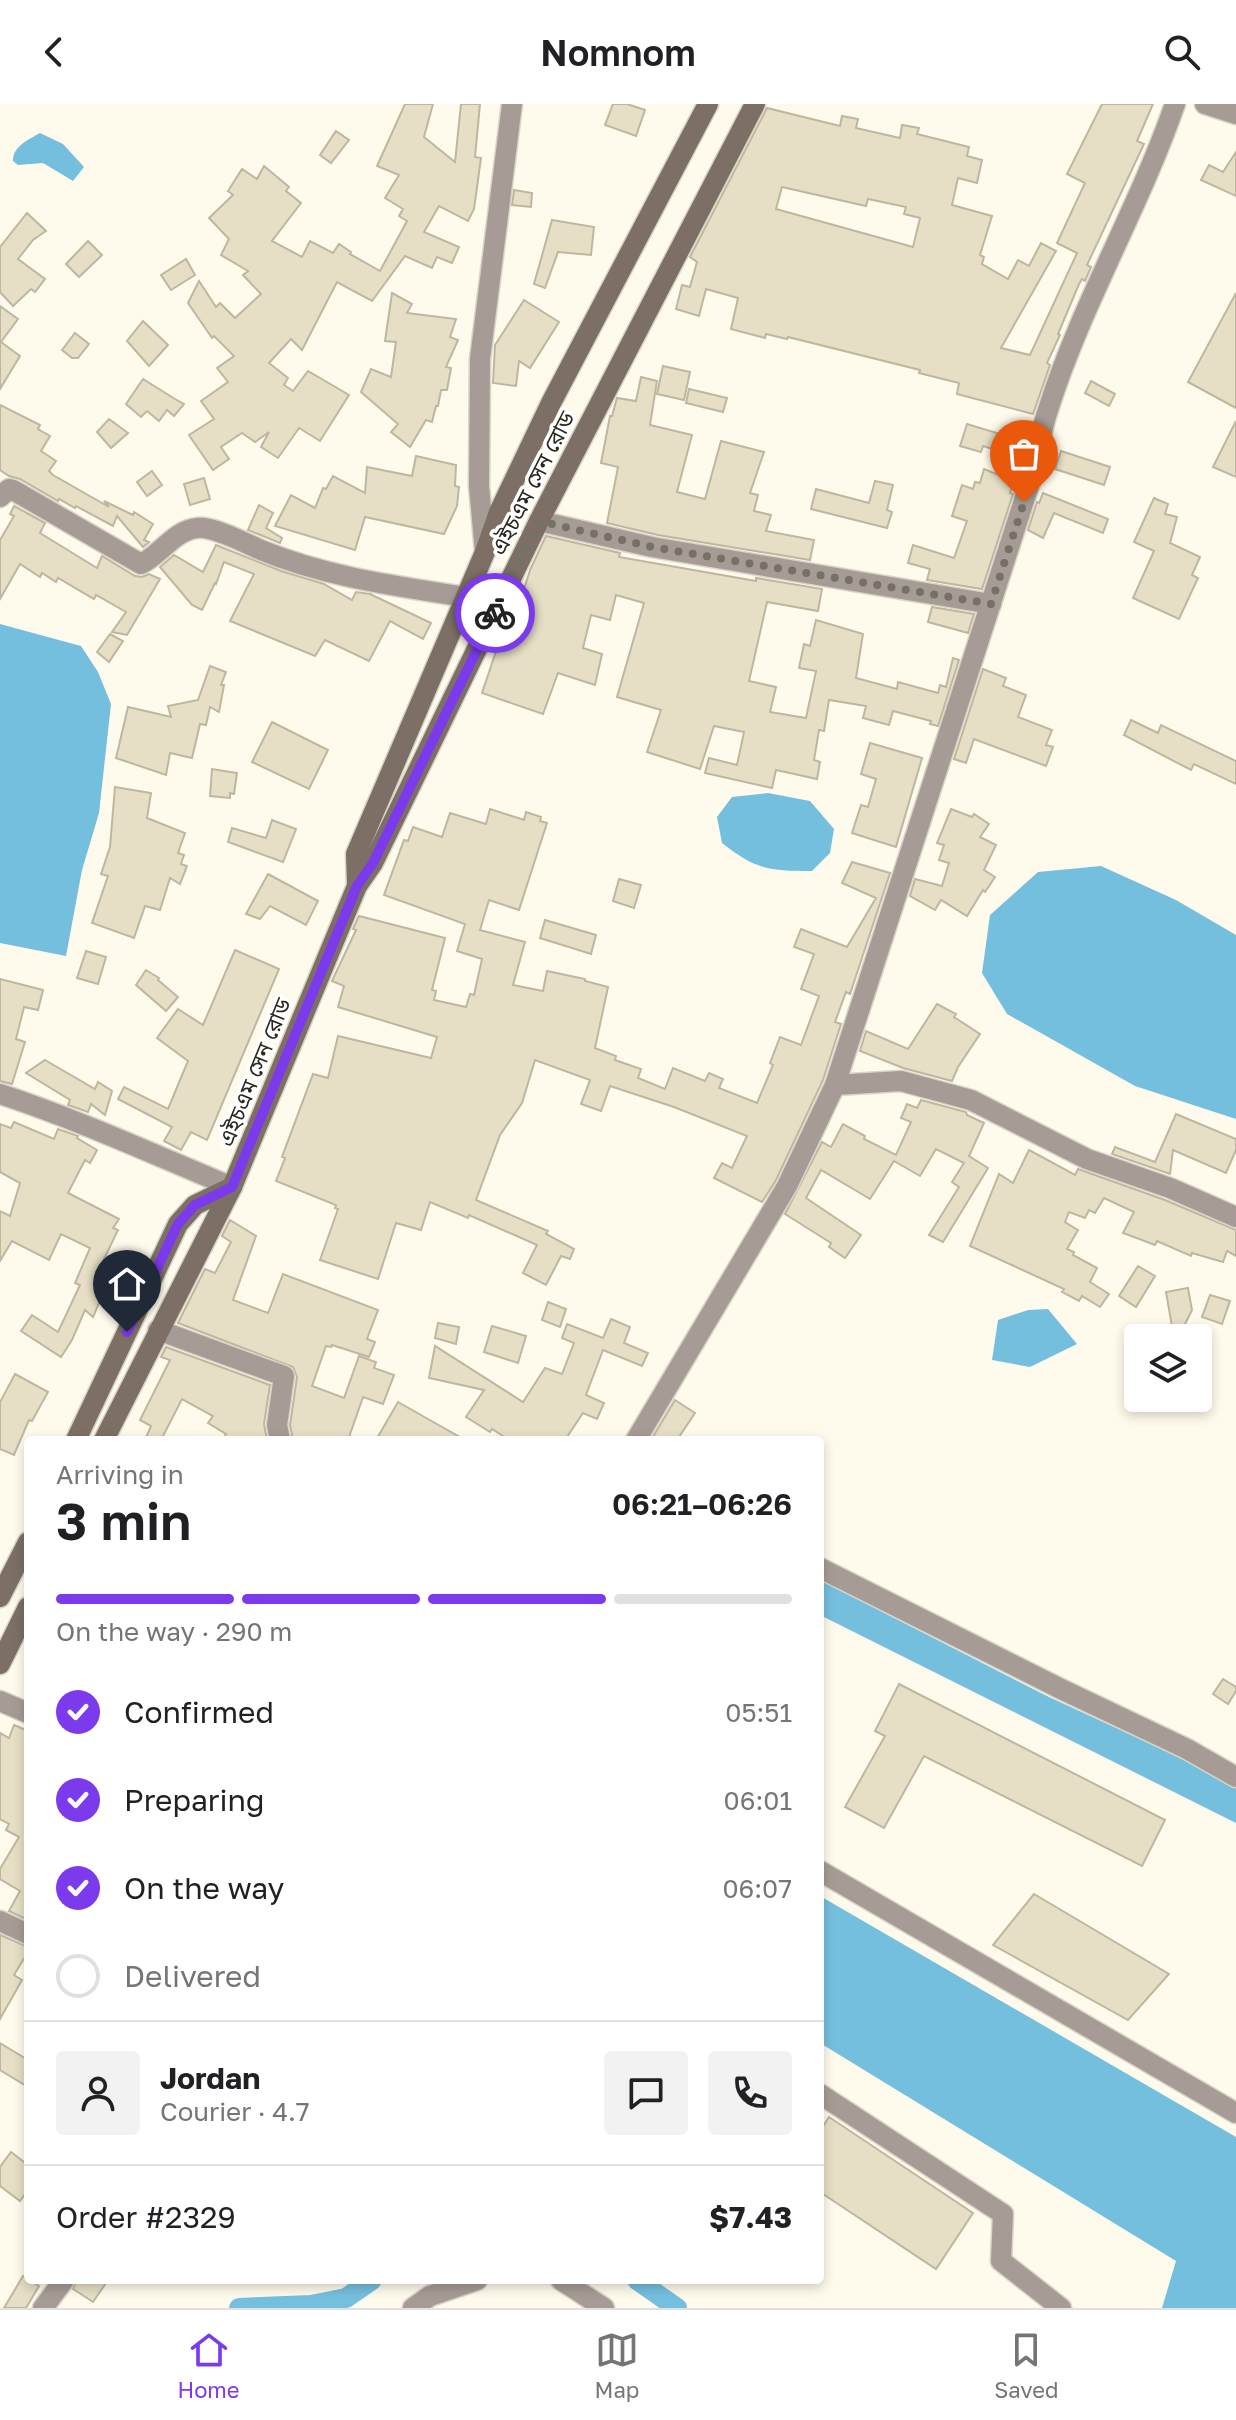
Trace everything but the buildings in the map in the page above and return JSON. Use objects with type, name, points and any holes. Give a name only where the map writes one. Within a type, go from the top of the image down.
[{"type":"main road","name":"এইচএম সেন রোড","points":[[357,886],[356,854],[499,512],[551,403],[708,104]]},
{"type":"main road","name":"এইচএম সেন রোড","points":[[106,1436],[232,1187],[357,886],[373,863],[539,521],[755,104]]},
{"type":"main road","points":[[481,561],[509,585]]},
{"type":"main road","points":[[78,1436],[178,1224],[195,1205],[232,1187]]},
{"type":"main road","points":[[0,1597],[24,1550]]},
{"type":"main road","points":[[0,1664],[24,1615]]},
{"type":"street","points":[[481,561],[480,359],[512,104]]},
{"type":"street","points":[[638,1436],[787,1186],[835,1085],[1032,476],[1047,411],[1074,341],[1162,142],[1175,104]]},
{"type":"street","points":[[1205,104],[1236,114]]},
{"type":"street","points":[[0,497],[9,489],[13,490],[141,564],[186,530],[207,528],[286,560],[325,571],[368,582],[465,597]]},
{"type":"street","points":[[539,521],[652,547],[991,604]]},
{"type":"street","points":[[835,1085],[901,1081],[971,1100],[1087,1159],[1170,1188],[1236,1217]]},
{"type":"street","points":[[0,1094],[131,1143],[232,1187]]},
{"type":"street","points":[[158,1330],[284,1376],[277,1425],[279,1436]]},
{"type":"street","points":[[824,1570],[1187,1749],[1236,1777]]},
{"type":"street","points":[[0,1701],[24,1711]]},
{"type":"street","points":[[824,1873],[1236,2113]]},
{"type":"street","points":[[0,1921],[24,1932]]},
{"type":"street","points":[[824,2097],[1003,2214],[1001,2261],[1061,2308]]},
{"type":"street","points":[[43,2308],[61,2284]]},
{"type":"street","points":[[413,2308],[430,2296],[465,2284]]},
{"type":"street","points":[[567,2284],[604,2308]]},
{"type":"water","points":[[40,133],[63,144],[84,167],[73,181],[43,163],[18,165],[13,161],[18,147]]},
{"type":"water","points":[[0,624],[81,646],[98,672],[111,704],[99,813],[82,870],[66,956],[0,943]]},
{"type":"water","points":[[768,793],[810,801],[834,829],[830,853],[812,871],[754,864],[722,843],[717,817],[732,797]]},
{"type":"water","points":[[1101,866],[1176,900],[1236,935],[1236,1119],[1135,1086],[1007,1014],[982,973],[990,915],[1038,872]]},
{"type":"water","points":[[1048,1309],[1077,1344],[1030,1367],[992,1360],[998,1320],[1028,1310]]},
{"type":"water","points":[[824,1582],[1236,1788],[1236,1823],[824,1617]]},
{"type":"water","points":[[824,1898],[1236,2137],[1236,2308],[1162,2308],[1176,2261],[824,2045]]},
{"type":"waterway","points":[[239,2308],[311,2305],[346,2298],[366,2284]]},
{"type":"waterway","points":[[643,2284],[677,2308]]},
{"type":"way so far","points":[[495,613],[539,521],[652,547],[991,604],[1024,502]]},
{"type":"route","points":[[127,1332],[178,1224],[195,1205],[232,1187],[357,886],[373,863],[495,613]]}]
